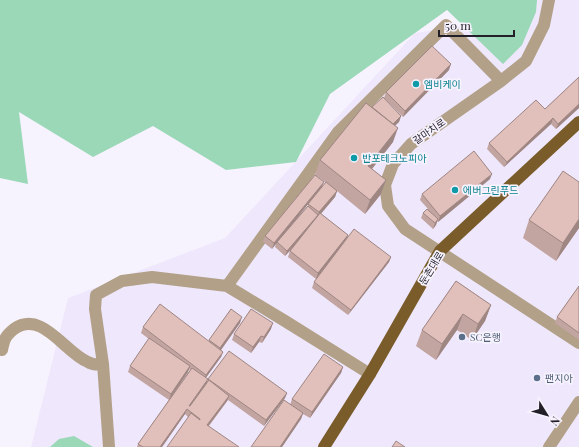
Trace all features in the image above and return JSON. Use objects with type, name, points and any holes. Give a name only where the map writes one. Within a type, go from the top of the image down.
[{"type":"main road","name":"둔촌대로","points":[[324,447],[370,374],[440,251],[579,122]]},
{"type":"street","name":"갈마치로","points":[[549,0],[544,24],[526,61],[501,81],[410,144],[393,164],[385,185],[388,206],[405,229],[579,343]]},
{"type":"street","points":[[227,286],[338,132],[446,25],[501,81]]},
{"type":"street","points":[[109,447],[103,364],[95,308],[96,295],[122,281],[152,277],[227,286],[286,320],[370,374]]},
{"type":"street","points":[[2,350],[4,334],[20,325],[29,324],[42,327],[49,331],[75,354],[87,362],[95,365],[103,364]]},
{"type":"street","points":[[549,447],[579,402]]},
{"type":"shaded area","points":[[515,0],[579,0],[579,447],[31,447],[68,298],[225,238],[415,33],[509,19]]},
{"type":"green space","points":[[0,0],[537,0],[536,12],[522,45],[503,64],[447,10],[330,94],[296,162],[226,170],[153,126],[93,157],[19,112],[28,184],[0,178]]},
{"type":"green space","points":[[74,436],[93,447],[50,447],[59,439]]},
{"type":"building","name":"엠비케이","points":[[432,46],[451,64],[405,111],[386,92]]},
{"type":"building","points":[[579,77],[579,104],[558,124],[553,118],[507,162],[489,143],[536,100],[545,109]]},
{"type":"building","points":[[383,97],[401,116],[393,124],[372,107]]},
{"type":"building","name":"반포테크노피아","points":[[366,103],[398,128],[368,166],[386,180],[370,200],[320,160]]},
{"type":"building","name":"에버그린푸드","points":[[474,151],[492,174],[440,216],[422,194]]},
{"type":"building","points":[[563,171],[579,182],[579,219],[563,243],[529,220]]},
{"type":"building","points":[[315,175],[324,182],[274,243],[265,236]]},
{"type":"building","points":[[326,182],[337,191],[319,212],[308,204]]},
{"type":"building","points":[[308,206],[318,215],[287,251],[277,242]]},
{"type":"building","points":[[427,209],[438,219],[435,223],[423,213]]},
{"type":"building","points":[[320,213],[348,235],[318,273],[290,251]]},
{"type":"building","points":[[354,229],[391,257],[351,310],[314,282]]},
{"type":"building","points":[[456,281],[491,305],[478,324],[463,314],[442,344],[422,330]]},
{"type":"building","points":[[579,286],[579,333],[557,317]]},
{"type":"building","points":[[160,304],[223,352],[206,375],[143,327]]},
{"type":"building","points":[[231,309],[242,317],[220,348],[209,340]]},
{"type":"building","points":[[251,309],[273,323],[264,337],[261,336],[253,347],[234,334]]},
{"type":"building","points":[[149,338],[190,366],[171,394],[130,366]]},
{"type":"building","points":[[229,351],[287,393],[266,420],[208,379]]},
{"type":"building","points":[[324,354],[343,367],[312,412],[292,399]]},
{"type":"building","points":[[192,368],[208,379],[189,406],[209,380],[229,396],[207,425],[239,447],[167,447],[191,413],[200,420],[187,409],[160,447],[143,447],[138,444]]},
{"type":"building","points":[[284,400],[303,413],[280,447],[251,447]]},
{"type":"building","points":[[396,441],[405,447],[392,447]]},
{"type":"place","name":"엠비케이","points":[[416,84]]},
{"type":"place","name":"반포테크노피아","points":[[354,158]]},
{"type":"place","name":"에버그린푸드","points":[[455,190]]},
{"type":"place","name":"SC은행","points":[[462,337]]},
{"type":"place","name":"팬지아","points":[[537,378]]}]
